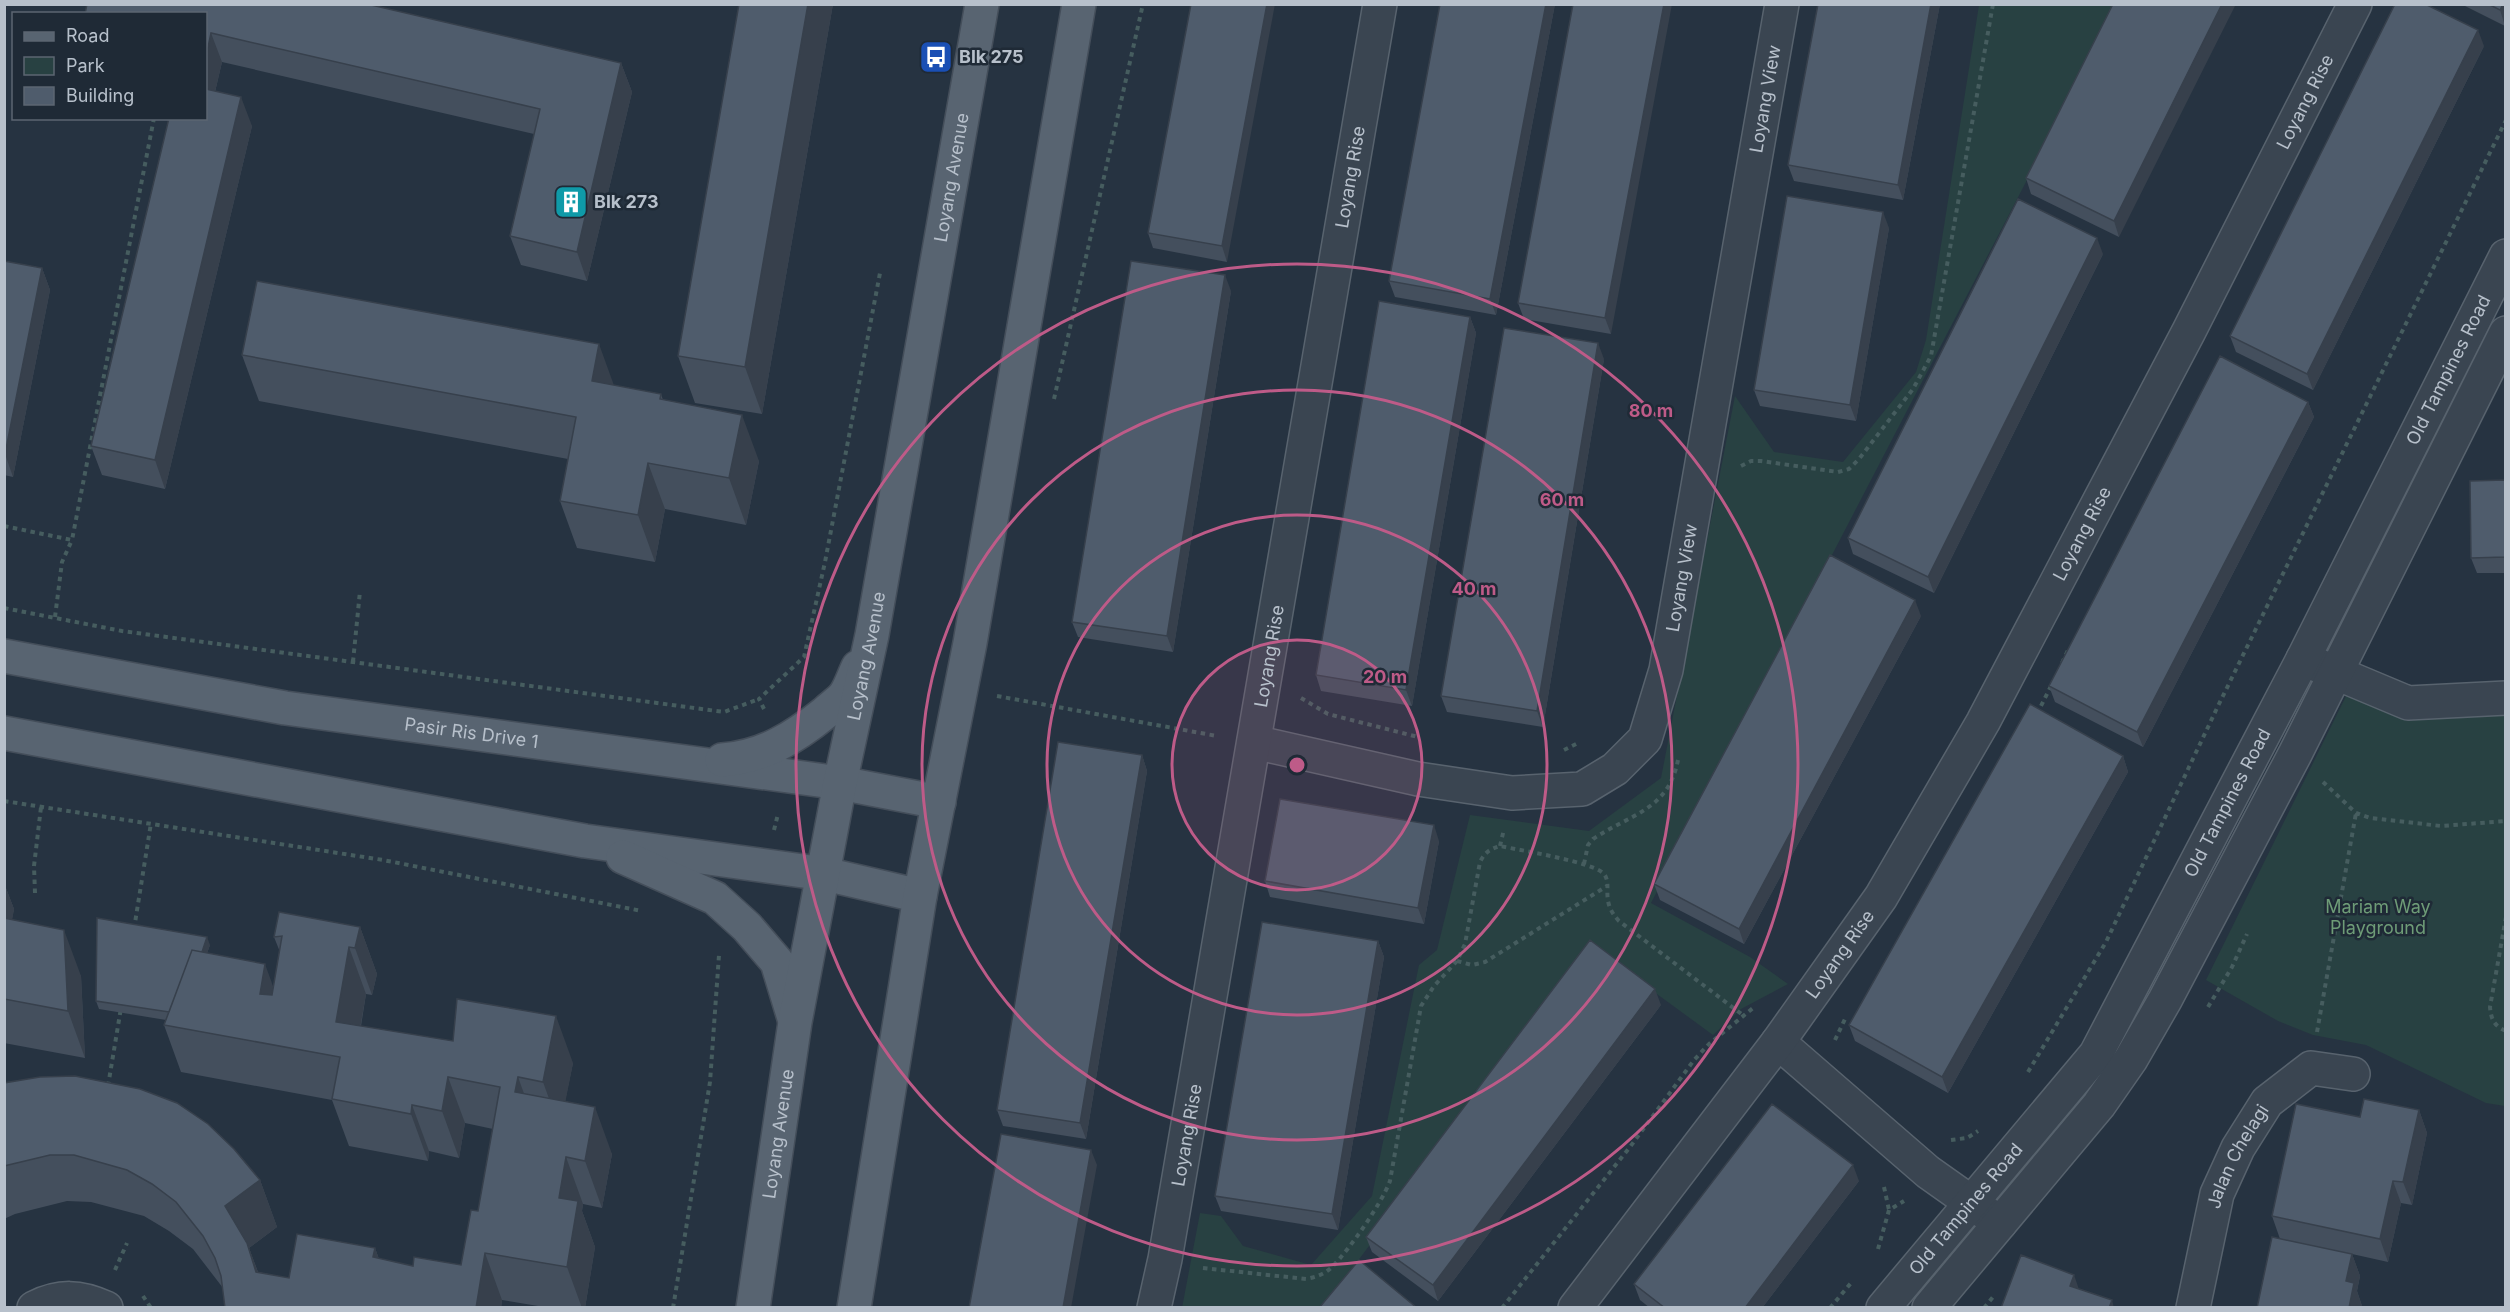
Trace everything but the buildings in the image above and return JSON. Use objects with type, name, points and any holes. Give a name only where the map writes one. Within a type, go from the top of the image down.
[{"type":"main road","name":"Loyang Avenue","points":[[753,1308],[795,1022],[825,874],[840,783],[872,635],[982,4]]},
{"type":"main road","points":[[854,1308],[920,896],[961,689],[1078,4]]},
{"type":"main road","points":[[680,762],[739,758],[770,750],[783,743],[814,722],[845,694],[872,635]]},
{"type":"main road","name":"Pasir Ris Drive 1","points":[[4,656],[285,708],[840,783],[939,802]]},
{"type":"main road","points":[[4,733],[585,841],[825,874],[920,896]]},
{"type":"main road","points":[[585,841],[715,898],[747,927],[777,962],[795,1022]]},
{"type":"street","name":"Loyang Rise","points":[[1154,1308],[1165,1259],[1230,895],[1380,4]]},
{"type":"street","name":"Loyang View","points":[[1254,742],[1418,779],[1512,793],[1582,789],[1615,770],[1645,739],[1666,670],[1782,4]]},
{"type":"street","name":"Loyang Rise","points":[[1575,1308],[1778,1042],[1881,897],[1983,722],[2189,331],[2355,4]]},
{"type":"street","name":"Old Tampines Road","points":[[1883,1308],[2096,1054],[2303,659],[2505,256]]},
{"type":"street","name":"Old Tampines Road","points":[[1929,1308],[2099,1105],[2131,1059],[2165,1000],[2295,754],[2505,333]]},
{"type":"street","points":[[2303,659],[2408,704],[2505,698]]},
{"type":"street","points":[[1778,1042],[1928,1172],[2000,1223]]},
{"type":"street","points":[[2312,1068],[2353,1074]]},
{"type":"street","name":"Jalan Chelagi","points":[[2193,1308],[2217,1194],[2238,1148],[2267,1102],[2312,1068]]},
{"type":"street","points":[[34,1308],[52,1300],[69,1297],[88,1300],[106,1308]]},
{"type":"path","points":[[1053,402],[1143,4]]},
{"type":"path","points":[[1736,471],[1745,463],[1761,461],[1838,472],[1849,469],[1924,373],[1932,349],[1993,4]]},
{"type":"path","points":[[55,618],[62,562],[72,540],[154,120]]},
{"type":"path","points":[[2027,1073],[2106,942],[2218,706],[2505,120]]},
{"type":"path","points":[[4,526],[72,540]]},
{"type":"path","points":[[353,662],[360,591]]},
{"type":"path","points":[[4,608],[122,631],[724,712],[759,699]]},
{"type":"path","points":[[1300,688],[1300,698],[1328,714],[1427,739]]},
{"type":"path","points":[[961,689],[1184,730]]},
{"type":"path","points":[[1555,751],[1565,750],[1582,741]]},
{"type":"path","points":[[2295,754],[2356,813],[2370,818],[2441,826],[2505,821]]},
{"type":"path","points":[[1584,864],[1588,845],[1593,839],[1633,817],[1656,801],[1670,787],[1675,777],[1678,758]]},
{"type":"path","points":[[4,801],[383,860],[634,908],[652,914]]},
{"type":"path","points":[[35,893],[34,867],[41,807]]},
{"type":"path","points":[[2312,1068],[2356,813]]},
{"type":"path","points":[[132,938],[151,824]]},
{"type":"path","points":[[1165,1259],[1193,1267],[1306,1279],[1316,1277],[1331,1267],[1378,1206],[1387,1190],[1421,1006],[1434,986],[1457,961],[1465,944],[1480,862],[1484,854],[1500,846],[1584,864],[1601,871],[1606,878],[1607,900],[1610,909],[1619,921],[1778,1042]]},
{"type":"path","points":[[1457,961],[1472,965],[1485,962],[1607,886]]},
{"type":"path","points":[[2505,917],[2490,1007],[2495,1025],[2505,1031]]},
{"type":"path","points":[[1502,1308],[1630,1147],[1694,1060],[1709,1044],[1761,1000]]},
{"type":"path","points":[[108,1087],[121,1006]]},
{"type":"path","points":[[1873,1255],[1881,1247],[1889,1210],[1906,1199],[1928,1172],[1946,1141],[1967,1138],[1985,1127]]},
{"type":"path","points":[[113,1272],[127,1243]]},
{"type":"path","points":[[1830,1308],[1852,1281]]},
{"type":"path","points":[[148,1301],[151,1308]]},
{"type":"green space","points":[[1979,5],[2118,5],[1651,903],[1750,957],[1788,984],[1741,1009],[1713,1035],[1594,948],[1323,1307],[1182,1308],[1200,1213],[1221,1216],[1243,1246],[1311,1265],[1372,1196],[1419,965],[1437,950],[1470,815],[1589,831],[1661,778],[1735,396],[1774,452],[1843,462],[1916,372],[1926,340]]},
{"type":"green space","name":"Mariam Way Playground","points":[[2350,688],[2505,705],[2505,1106],[2486,1103],[2366,1045],[2313,1035],[2278,1021],[2206,980]]},
{"type":"place","name":"Blk 275","points":[[936,57]]},
{"type":"place","name":"Blk 273","points":[[571,202]]}]
